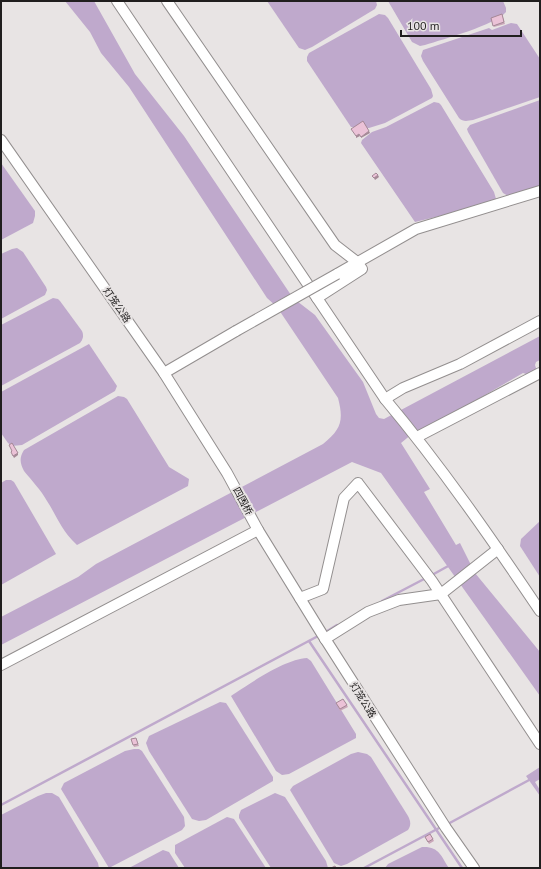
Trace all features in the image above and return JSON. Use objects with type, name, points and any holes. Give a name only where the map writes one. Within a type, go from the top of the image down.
[{"type":"street","points":[[117,1],[385,399],[417,437],[540,611]]},
{"type":"street","points":[[167,1],[335,245],[357,262],[362,268],[317,298]]},
{"type":"street","name":"灯笼公路","points":[[1,140],[164,373],[227,473]]},
{"type":"street","points":[[164,373],[416,229],[540,191]]},
{"type":"street","points":[[385,399],[402,388],[460,364],[540,321]]},
{"type":"street","points":[[417,437],[540,374]]},
{"type":"street","name":"四围桥","points":[[227,473],[258,530]]},
{"type":"street","points":[[300,598],[323,589],[344,498],[358,482],[426,572],[540,744]]},
{"type":"street","points":[[1,665],[258,530]]},
{"type":"street","name":"灯笼公路","points":[[258,530],[382,730],[443,825],[474,868]]},
{"type":"street","points":[[324,637],[368,612],[392,602],[441,594],[498,550]]},
{"type":"shaded area","points":[[65,1],[94,1],[135,74],[184,136],[293,298],[315,315],[363,382],[379,418],[384,419],[540,336],[540,360],[536,362],[535,365],[538,375],[530,378],[523,373],[480,398],[479,402],[412,434],[401,443],[430,489],[424,492],[456,545],[460,543],[475,573],[540,652],[540,696],[381,473],[352,462],[1,645],[1,617],[78,577],[96,564],[323,444],[334,434],[340,424],[341,419],[338,398],[277,307],[267,298],[129,87],[101,53],[90,32]]},
{"type":"shaded area","points":[[267,1],[376,1],[377,5],[375,9],[305,50],[299,48]]},
{"type":"shaded area","points":[[388,1],[503,1],[506,12],[500,17],[481,27],[420,46],[412,42]]},
{"type":"shaded area","points":[[379,14],[385,15],[388,18],[431,89],[433,96],[432,98],[385,123],[369,128],[351,127],[307,61],[307,57],[309,53]]},
{"type":"shaded area","points":[[511,23],[517,24],[540,59],[540,97],[473,120],[462,120],[459,118],[423,61],[421,56],[423,50],[489,28],[492,30]]},
{"type":"shaded area","points":[[540,100],[540,189],[510,197],[503,193],[467,129],[470,125]]},
{"type":"shaded area","points":[[434,102],[441,105],[494,192],[496,199],[489,204],[415,222],[361,143],[362,140],[372,132],[386,127]]},
{"type":"shaded area","points":[[1,163],[35,211],[35,216],[33,223],[1,240]]},
{"type":"shaded area","points":[[17,248],[23,252],[47,290],[45,295],[1,319],[1,254]]},
{"type":"shaded area","points":[[53,298],[60,301],[82,331],[82,340],[80,343],[1,386],[1,325]]},
{"type":"shaded area","points":[[89,344],[117,386],[115,391],[22,445],[12,446],[8,443],[1,433],[1,392]]},
{"type":"shaded area","points":[[118,396],[127,399],[169,467],[189,479],[188,486],[77,545],[63,529],[42,493],[24,471],[21,463],[21,456],[24,450]]},
{"type":"shaded area","points":[[6,480],[11,480],[14,482],[56,554],[1,585],[1,483]]},
{"type":"shaded area","points":[[540,521],[540,577],[520,546],[521,539]]},
{"type":"shaded area","points":[[307,658],[311,661],[356,734],[356,738],[289,774],[282,775],[276,771],[231,696],[278,667],[298,659]]},
{"type":"shaded area","points":[[220,702],[226,703],[273,777],[273,781],[206,820],[199,821],[192,819],[149,751],[146,743],[149,736]]},
{"type":"shaded area","points":[[139,749],[142,751],[184,817],[185,826],[182,830],[109,868],[61,789],[64,783],[125,751]]},
{"type":"shaded area","points":[[358,752],[367,754],[371,757],[408,816],[410,825],[408,830],[341,866],[334,863],[290,790],[293,786],[351,754]]},
{"type":"shaded area","points":[[540,767],[540,779],[535,782],[540,790],[540,796],[526,776]]},
{"type":"shaded area","points":[[46,793],[52,793],[59,797],[98,863],[99,868],[1,868],[1,815]]},
{"type":"shaded area","points":[[275,793],[285,797],[326,861],[328,868],[271,868],[239,818],[239,815],[241,810]]},
{"type":"shaded area","points":[[227,817],[234,819],[266,868],[185,868],[175,853],[175,845]]},
{"type":"shaded area","points":[[422,847],[428,847],[436,850],[449,868],[385,868],[388,864]]},
{"type":"shaded area","points":[[163,850],[169,852],[179,868],[129,868]]},
{"type":"building","points":[[502,14],[504,22],[493,26],[491,18]]},
{"type":"building","points":[[363,121],[369,131],[361,137],[359,134],[356,136],[351,129]]},
{"type":"building","points":[[376,173],[378,175],[374,178],[372,176]]},
{"type":"building","points":[[12,443],[18,453],[13,456],[9,445]]},
{"type":"building","points":[[343,699],[347,705],[340,709],[336,703]]},
{"type":"building","points":[[136,738],[138,744],[133,745],[131,739]]},
{"type":"building","points":[[430,834],[433,839],[428,842],[425,837]]},
{"type":"waterway","points":[[432,575],[450,565]]},
{"type":"waterway","points":[[382,601],[426,578]]},
{"type":"waterway","points":[[324,633],[337,625]]},
{"type":"waterway","points":[[1,805],[320,635]]},
{"type":"waterway","points":[[309,641],[462,868]]},
{"type":"waterway","points":[[446,825],[531,779]]},
{"type":"waterway","points":[[364,868],[441,827]]}]
